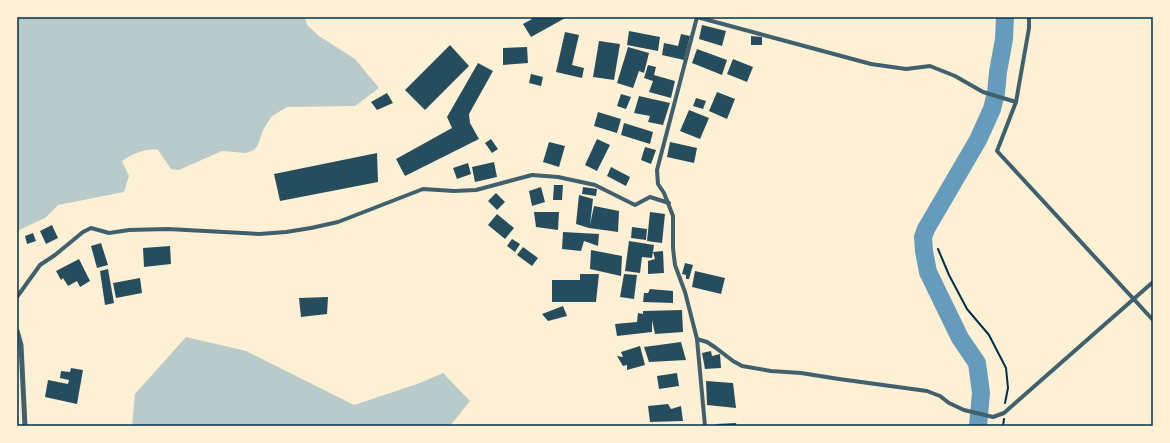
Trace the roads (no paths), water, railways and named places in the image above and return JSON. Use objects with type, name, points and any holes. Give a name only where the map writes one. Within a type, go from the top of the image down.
[{"type":"street","points":[[705,426],[697,339],[685,292],[675,265],[672,248],[673,216],[658,184],[657,170],[697,17],[871,64],[906,69],[930,66],[955,76],[983,92],[1016,102]]},
{"type":"street","points":[[1028,17],[1029,28],[1016,102],[997,151],[1153,320]]},
{"type":"street","points":[[17,298],[40,265],[83,232],[91,228],[109,233],[129,230],[168,229],[260,234],[286,232],[338,222],[423,189],[454,191],[476,190],[532,175],[558,177],[595,186],[635,205],[650,197],[668,203]]},
{"type":"street","points":[[697,339],[707,342],[742,366],[927,391],[940,396],[949,404],[964,410],[993,417],[1004,413],[1153,282]]},
{"type":"street","points":[[17,331],[21,345],[25,426]]},
{"type":"waterway","points":[[978,426],[981,393],[977,363],[960,338],[928,272],[923,237],[926,229],[978,140],[992,109],[996,93],[1004,39],[1005,17]]}]
